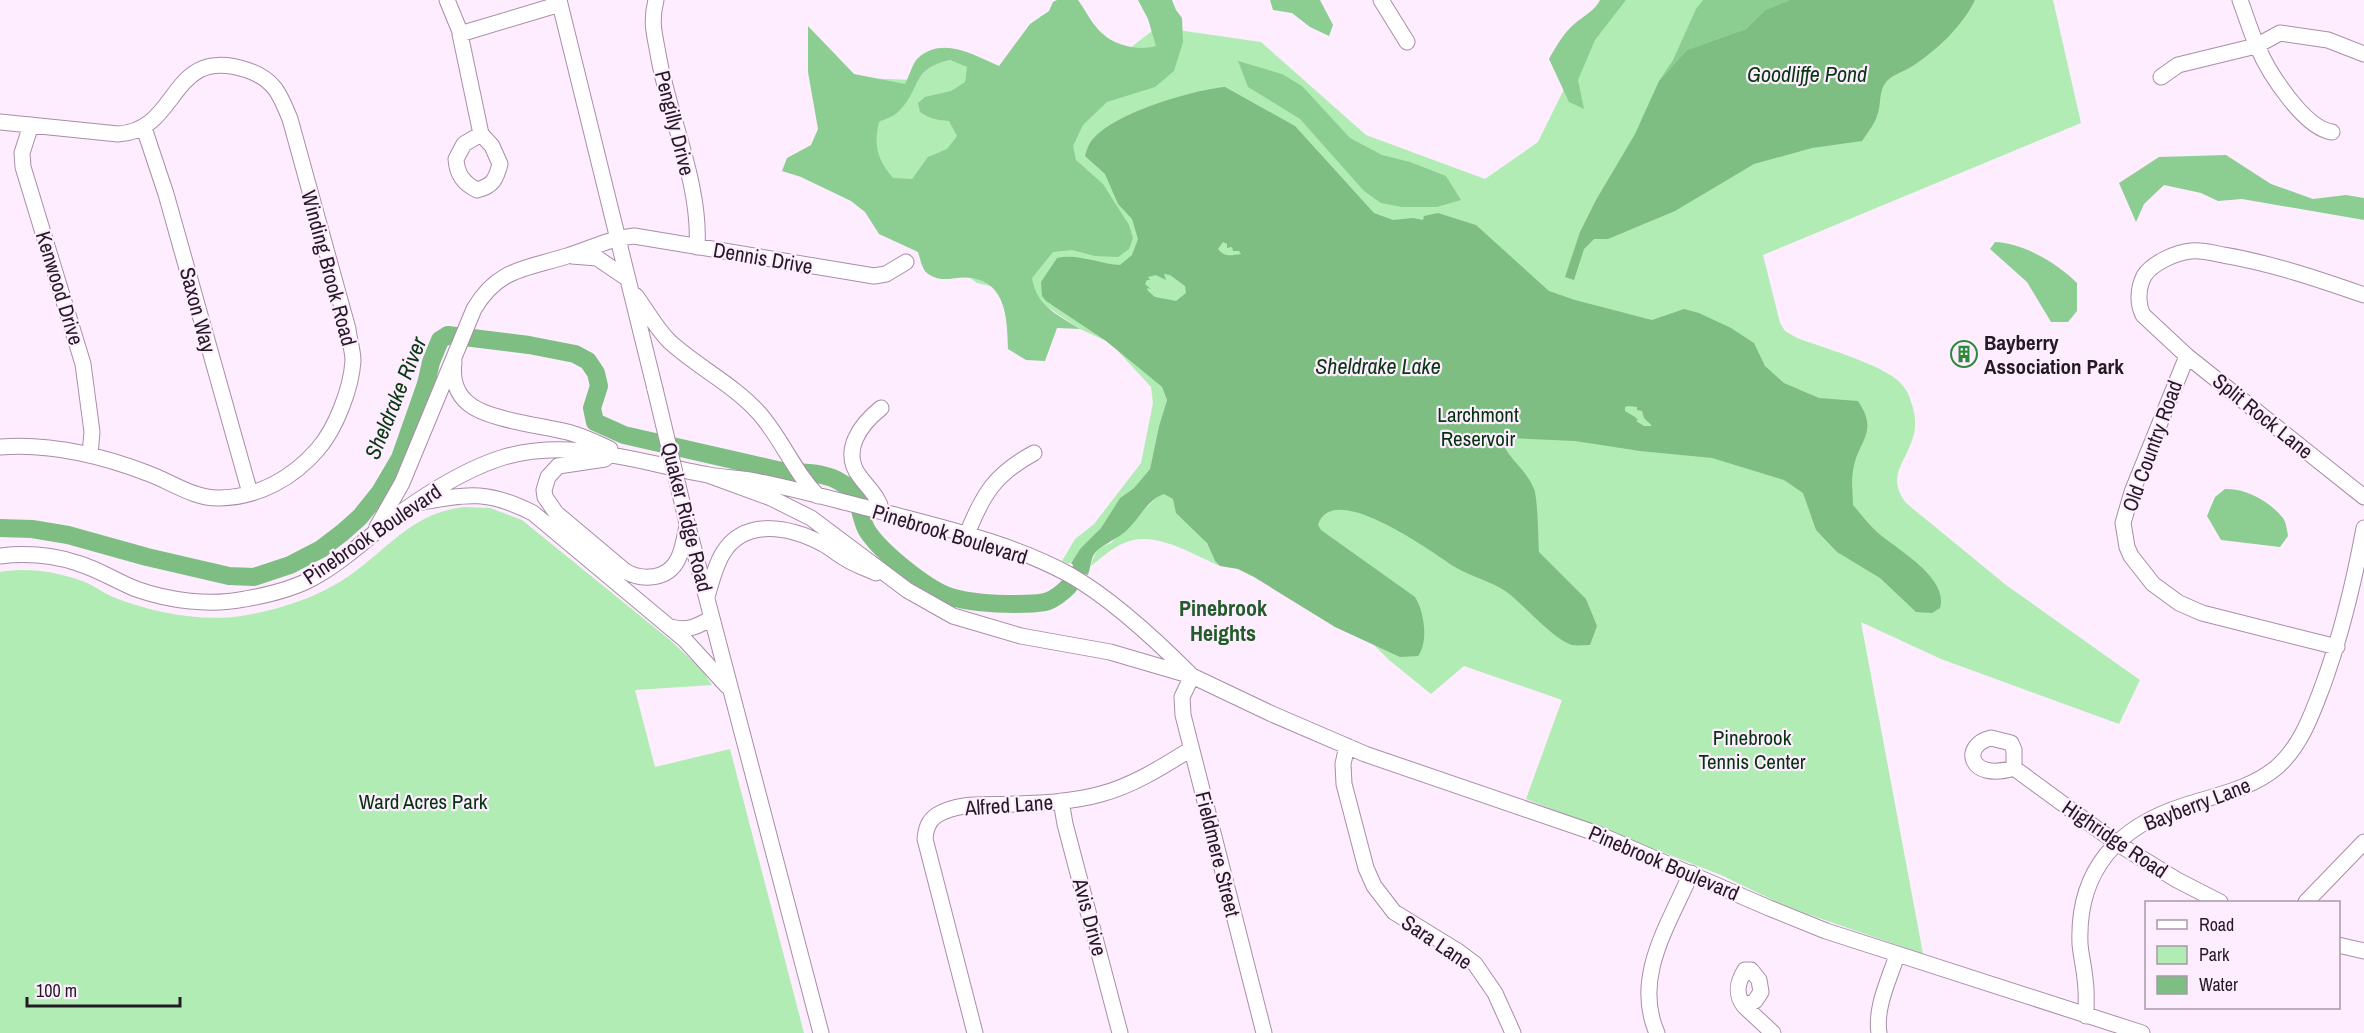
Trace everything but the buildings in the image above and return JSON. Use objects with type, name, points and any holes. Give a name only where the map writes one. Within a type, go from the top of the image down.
[{"type":"street","points":[[447,0],[461,34],[466,71],[479,117],[481,134]]},
{"type":"street","name":"Pengilly Drive","points":[[656,0],[652,19],[662,74],[697,209],[697,247]]},
{"type":"street","points":[[1381,0],[1407,42]]},
{"type":"street","points":[[2240,0],[2256,46],[2272,74],[2309,122],[2325,131],[2332,132]]},
{"type":"street","points":[[461,34],[560,2]]},
{"type":"street","name":"Quaker Ridge Road","points":[[560,2],[687,524],[821,1033]]},
{"type":"street","points":[[2161,77],[2178,65],[2256,46],[2280,33],[2328,40],[2364,54]]},
{"type":"street","name":"Winding Brook Road","points":[[0,447],[40,446],[90,454],[147,473],[189,491],[217,498],[250,493],[291,476],[322,444],[336,423],[350,379],[353,359],[348,329],[290,119],[279,92],[266,79],[236,66],[222,64],[206,66],[194,72],[180,86],[159,115],[144,128]]},
{"type":"street","points":[[0,122],[118,134],[133,133],[144,128]]},
{"type":"street","name":"Kenwood Drive","points":[[32,125],[22,153],[22,167],[83,364],[92,432],[90,454]]},
{"type":"street","name":"Saxon Way","points":[[144,128],[166,194],[250,493]]},
{"type":"street","name":"Dennis Drive","points":[[569,256],[618,238],[643,237],[874,276],[886,274],[906,262]]},
{"type":"street","name":"Split Rock Lane","points":[[2364,295],[2304,274],[2239,257],[2190,251],[2160,262],[2147,272],[2140,284],[2139,307],[2143,315],[2187,356],[2364,497]]},
{"type":"street","points":[[372,535],[402,483],[455,353],[480,299],[494,283],[518,269],[569,256],[597,258],[629,284],[669,340],[745,399],[768,424],[804,482],[818,497]]},
{"type":"street","points":[[455,353],[453,372],[456,386],[463,398],[473,407],[492,414],[573,433],[626,457]]},
{"type":"street","name":"Old Country Road","points":[[2187,356],[2132,492],[2123,523],[2131,556],[2153,584],[2179,603],[2202,613],[2337,647]]},
{"type":"street","points":[[875,511],[878,498],[856,471],[853,455],[854,444],[861,426],[881,408]]},
{"type":"street","name":"Pinebrook Boulevard","points":[[0,556],[31,555],[63,559],[79,563],[153,594],[197,601],[228,601],[264,595],[300,584],[341,560],[414,504],[473,469],[519,454],[571,450],[626,457],[708,475],[760,482],[967,534],[1019,552],[1080,581],[1160,644],[1192,676]]},
{"type":"street","points":[[967,534],[980,502],[995,481],[1015,464],[1034,453]]},
{"type":"street","points":[[626,457],[572,462],[558,466],[545,484],[545,497],[551,508],[625,571],[639,577],[655,577],[674,566],[680,554],[687,524]]},
{"type":"street","name":"Pinebrook Boulevard","points":[[708,475],[785,504],[827,529],[896,582],[931,604],[967,621],[1021,636],[1110,652],[1192,676],[1347,746],[1405,768],[1556,818],[1630,847],[1796,919],[1897,955],[2142,1033]]},
{"type":"street","points":[[414,504],[469,494],[496,498],[520,506],[543,520],[671,627],[696,650],[731,691]]},
{"type":"street","points":[[827,529],[830,511],[845,503]]},
{"type":"street","points":[[707,597],[723,553],[743,534],[760,528],[790,532],[813,539],[847,560],[896,582]]},
{"type":"street","name":"Bayberry Lane","points":[[2086,1016],[2085,979],[2080,946],[2083,910],[2094,874],[2104,855],[2115,842],[2160,814],[2253,784],[2277,767],[2289,754],[2313,713],[2337,647],[2364,528]]},
{"type":"street","points":[[671,627],[693,628],[712,618]]},
{"type":"street","name":"Fieldmere Street","points":[[1192,676],[1181,703],[1264,1033]]},
{"type":"street","name":"Sara Lane","points":[[1347,746],[1343,764],[1344,784],[1366,867],[1374,886],[1394,912],[1475,964],[1495,993],[1513,1033]]},
{"type":"street","name":"Alfred Lane","points":[[975,1033],[925,838],[926,829],[937,816],[953,809],[975,804],[1012,805],[1075,800],[1127,786],[1150,775],[1191,749]]},
{"type":"street","name":"Highridge Road","points":[[2014,768],[2115,842],[2216,901]]},
{"type":"street","name":"Avis Drive","points":[[1061,801],[1120,1033]]},
{"type":"street","points":[[2308,901],[2364,842]]},
{"type":"street","points":[[1657,1033],[1648,994],[1650,971],[1658,944],[1691,873]]},
{"type":"street","points":[[2340,945],[2364,951]]},
{"type":"street","points":[[1879,1033],[1877,1021],[1897,955]]},
{"type":"street","points":[[1744,1006],[1773,1033]]},
{"type":"green space","name":"Larchmont Reservoir","points":[[1613,0],[2053,0],[2081,123],[1763,255],[1780,323],[1785,331],[1797,338],[1887,373],[1901,383],[1907,392],[1914,412],[1915,427],[1897,479],[1900,494],[1906,503],[2006,585],[2140,680],[2119,724],[1941,659],[1861,622],[1923,954],[1787,907],[1721,875],[1526,799],[1562,700],[1464,666],[1431,694],[1373,644],[1206,541],[1215,561],[1220,566],[1172,544],[1146,539],[1122,544],[1091,566],[1097,551],[1111,543],[1157,497],[1179,405],[1134,319],[1045,299],[1106,341],[1080,329],[1040,302],[1037,297],[977,283],[923,244],[833,77],[917,80],[932,64],[950,60],[968,67],[965,81],[995,82],[1041,16],[1069,44],[1125,52],[1157,27],[1261,42],[1366,135],[1485,179],[1538,142],[1565,87]]},
{"type":"green space","points":[[1117,350],[1162,387],[1167,400],[1150,469],[1134,488],[1120,498],[1101,528],[1069,564],[1062,561],[1075,539],[1094,524],[1141,463],[1153,403],[1151,387]]},
{"type":"green space","name":"Ward Acres Park","points":[[464,507],[490,508],[522,520],[670,640],[702,670],[712,685],[635,690],[655,767],[730,749],[804,1033],[0,1033],[0,572],[32,570],[64,576],[85,582],[129,603],[179,615],[214,618],[247,615],[287,605],[326,590],[349,576],[415,524],[430,516]]},
{"type":"shaded area","points":[[1078,0],[1099,31],[1108,38],[1114,42],[1142,48],[1156,46],[1148,19],[1138,0],[1172,0],[1182,18],[1183,42],[1174,71],[1155,87],[1107,102],[1083,125],[1073,146],[1076,160],[1103,184],[1129,225],[1133,238],[1129,249],[1118,257],[1095,256],[1072,250],[1053,252],[1032,278],[1043,303],[1080,329],[1057,328],[1045,361],[1026,360],[1008,349],[1003,305],[999,295],[984,282],[966,277],[943,279],[933,277],[924,269],[918,252],[879,234],[865,212],[851,201],[801,177],[782,171],[787,158],[811,145],[818,129],[808,72],[808,26],[854,74],[905,84],[918,58],[938,48],[969,53],[999,66],[1030,24],[1049,11],[1053,2]],"holes":[[[950,60],[967,67],[965,82],[951,91],[925,97],[918,103],[920,112],[934,119],[949,121],[957,136],[947,149],[928,157],[912,179],[893,178],[878,152],[879,122],[899,111],[922,74],[928,69]]]},
{"type":"shaded area","points":[[1270,0],[1320,0],[1333,25],[1329,36],[1310,27],[1292,13],[1273,10]]},
{"type":"shaded area","points":[[1600,0],[1626,0],[1595,40],[1578,80],[1584,109],[1569,102],[1549,59],[1568,31]]},
{"type":"shaded area","points":[[1703,0],[1790,0],[1765,10],[1746,29],[1687,50],[1659,81],[1673,60],[1696,9]]},
{"type":"shaded area","points":[[1238,61],[1282,74],[1302,86],[1350,138],[1382,155],[1410,162],[1446,176],[1461,200],[1437,207],[1402,207],[1381,203],[1364,191],[1300,119],[1248,87]]},
{"type":"shaded area","points":[[2226,155],[2271,184],[2313,199],[2346,195],[2364,198],[2364,220],[2242,199],[2218,201],[2201,193],[2164,185],[2144,204],[2136,222],[2119,183],[2159,157]]},
{"type":"shaded area","points":[[1995,242],[2017,246],[2039,255],[2060,268],[2077,283],[2077,311],[2068,322],[2051,322],[2027,282],[1990,249]]},
{"type":"shaded area","points":[[2225,489],[2249,493],[2264,501],[2277,512],[2284,520],[2288,536],[2280,547],[2221,540],[2207,516],[2215,497]]},
{"type":"water","name":"Goodliffe Pond","points":[[1790,0],[1975,0],[1956,29],[1939,46],[1886,82],[1881,92],[1877,117],[1862,141],[1812,148],[1754,164],[1675,211],[1608,239],[1594,239],[1584,249],[1574,280],[1565,277],[1580,232],[1635,134],[1659,81],[1687,50],[1746,29],[1765,10]]},
{"type":"water","name":"Sheldrake Lake","points":[[1225,87],[1295,126],[1374,213],[1393,220],[1413,218],[1423,220],[1424,216],[1438,213],[1476,225],[1549,291],[1652,320],[1684,309],[1699,313],[1731,328],[1754,343],[1765,366],[1784,383],[1819,398],[1858,401],[1867,421],[1867,429],[1853,471],[1853,505],[1878,533],[1909,556],[1930,576],[1941,597],[1940,608],[1932,613],[1916,612],[1880,578],[1837,552],[1816,530],[1803,493],[1784,480],[1712,458],[1640,451],[1575,441],[1510,438],[1502,441],[1534,489],[1539,552],[1586,599],[1597,626],[1590,645],[1572,645],[1564,641],[1502,589],[1461,570],[1384,523],[1362,514],[1342,510],[1327,513],[1318,525],[1321,530],[1415,597],[1421,610],[1424,626],[1423,643],[1418,656],[1400,657],[1335,627],[1254,577],[1238,569],[1220,566],[1215,561],[1207,543],[1176,513],[1173,499],[1164,494],[1153,500],[1123,533],[1096,552],[1092,558],[1088,575],[1085,574],[1074,586],[1069,586],[1073,565],[1071,563],[1081,548],[1101,528],[1120,498],[1134,488],[1150,469],[1167,400],[1162,387],[1106,341],[1046,301],[1042,296],[1041,282],[1057,258],[1072,257],[1120,265],[1132,255],[1138,239],[1132,219],[1118,204],[1105,174],[1085,156],[1090,143],[1114,122],[1132,113],[1173,98]],"holes":[[[1223,242],[1227,244],[1227,248],[1232,247],[1233,251],[1239,251],[1241,254],[1223,254],[1218,249]],[[1164,274],[1170,275],[1185,286],[1186,293],[1176,301],[1155,297],[1148,291],[1147,288],[1151,289],[1145,284],[1147,280],[1150,280],[1148,277],[1156,275],[1166,280]],[[1625,407],[1637,407],[1637,410],[1642,411],[1644,418],[1652,426],[1644,426],[1636,421],[1638,420],[1635,417],[1625,411]]]},
{"type":"waterway","name":"Sheldrake River","points":[[0,528],[32,529],[68,535],[147,557],[229,576],[254,577],[290,565],[321,549],[342,533],[360,517],[380,492],[400,458],[440,340],[448,335],[529,345],[575,354],[588,361],[596,373],[599,386],[592,408],[595,422],[624,435],[786,472],[812,473],[837,480],[854,494],[865,527],[875,541],[906,570],[941,593],[967,601],[1039,603],[1056,597],[1069,586]]},
{"type":"place","name":"Bayberry Association Park","points":[[1964,354]]},
{"type":"district","name":"Pinebrook Heights","points":[[1223,620]]},
{"type":"park label","name":"Pinebrook Tennis Center","points":[[1752,749]]}]
